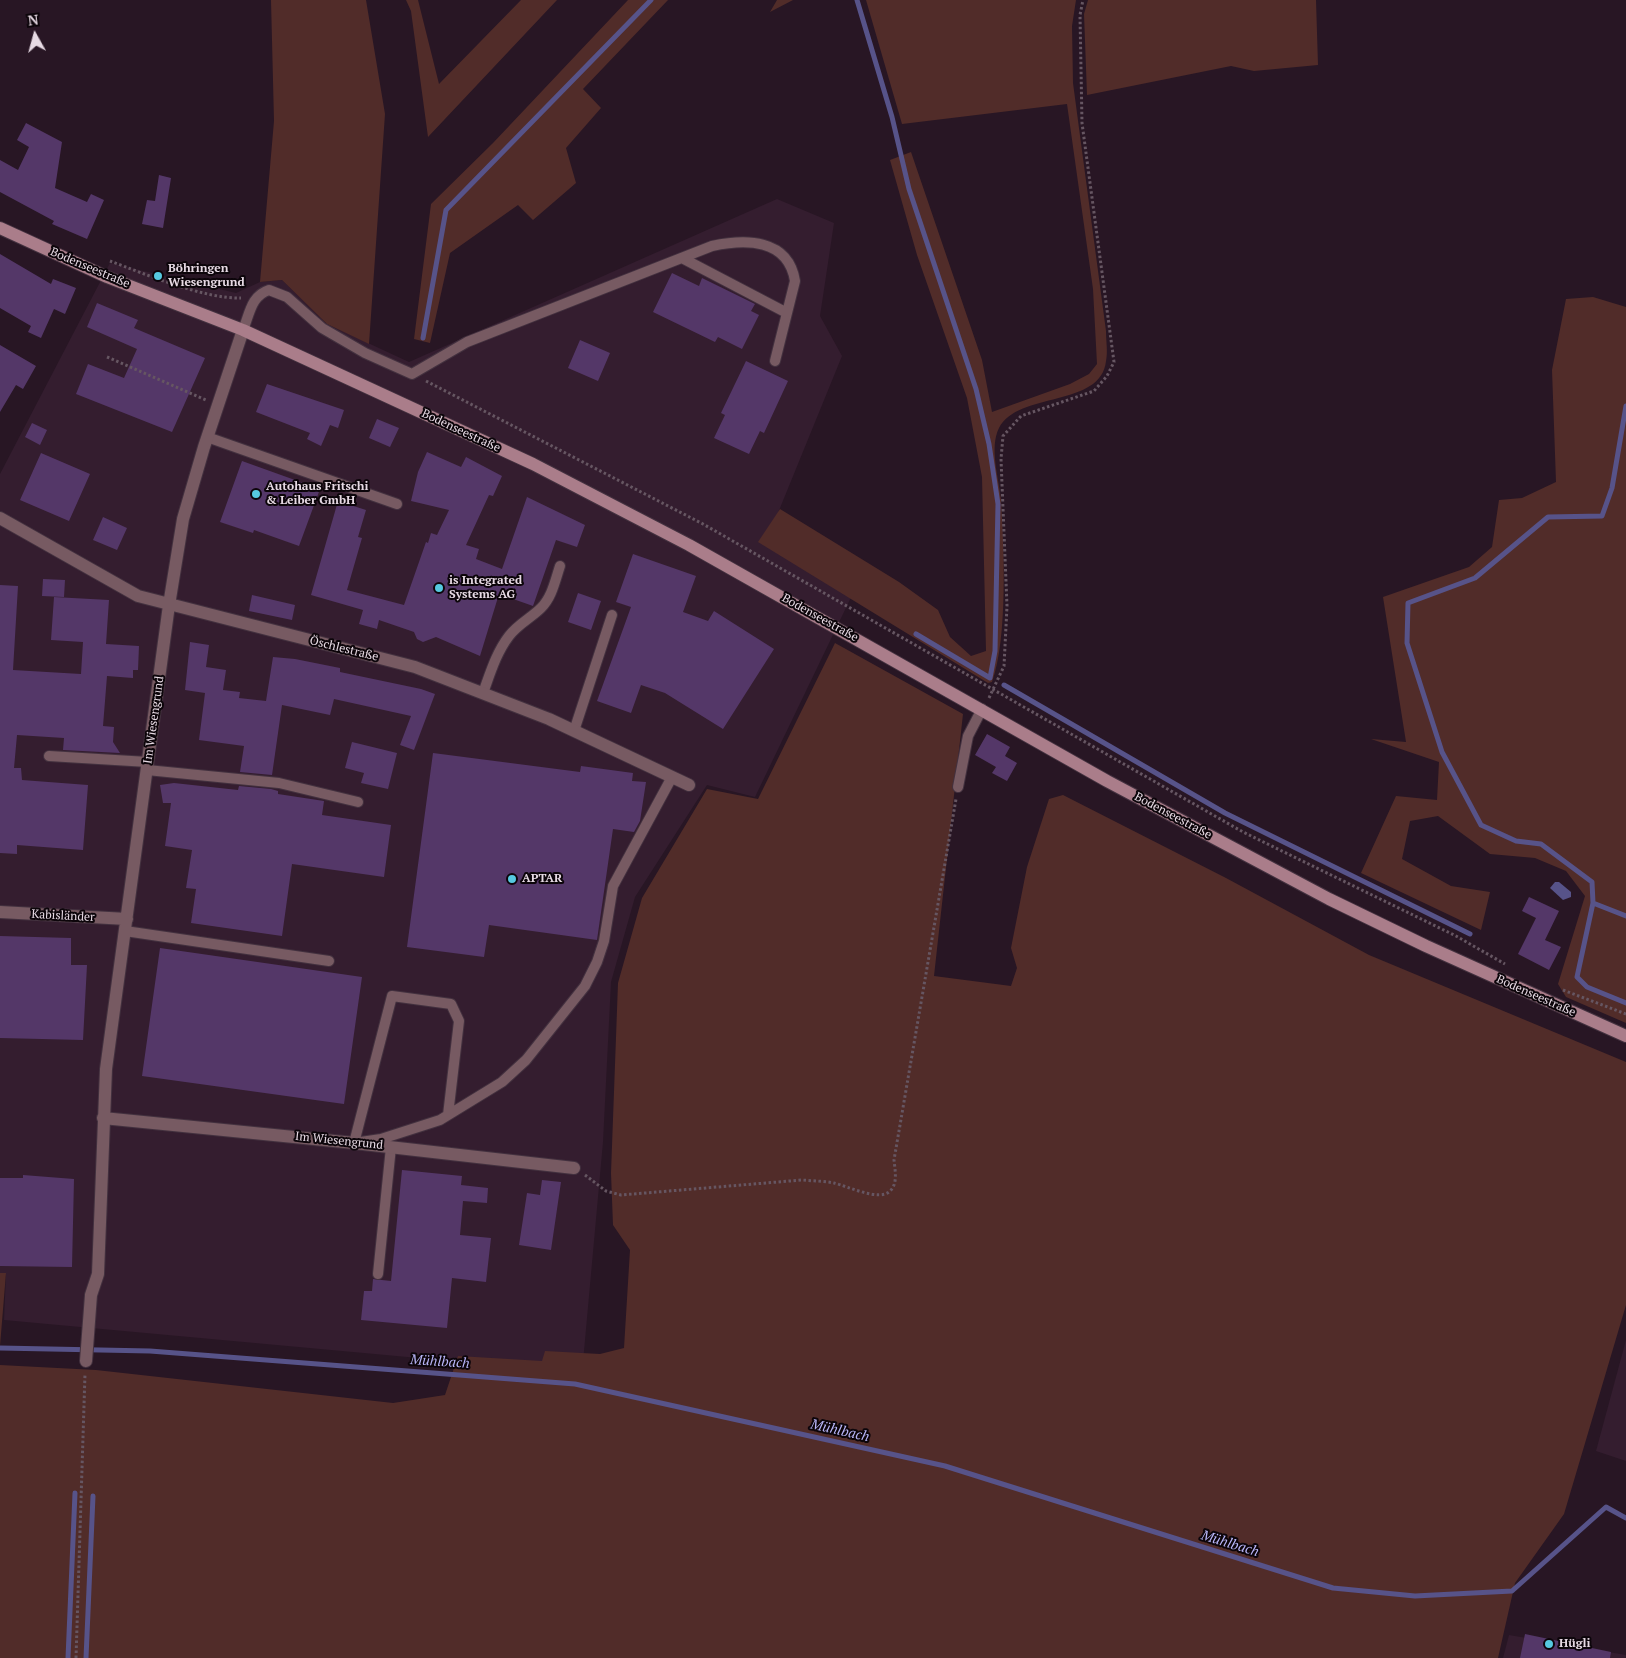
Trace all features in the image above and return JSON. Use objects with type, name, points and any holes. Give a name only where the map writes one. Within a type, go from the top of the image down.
[{"type":"street","name":"Bodenseestraße","points":[[0,228],[107,277],[243,330],[533,464],[689,545],[1107,781],[1329,899],[1426,946],[1626,1036]]},
{"type":"street","name":"Im Wiesengrund","points":[[86,1361],[91,1296],[98,1274],[106,1069],[169,605],[183,519],[207,437],[243,330]]},
{"type":"street","name":"Öschlestraße","points":[[0,518],[138,596],[415,667],[574,731],[689,785]]},
{"type":"street","name":"Kabisländer","points":[[0,912],[126,925]]},
{"type":"street","name":"Im Wiesengrund","points":[[103,1118],[354,1143],[574,1168]]},
{"type":"lane","points":[[243,330],[258,293],[269,290],[287,297],[322,328],[365,353],[412,374],[467,342],[712,246],[737,241],[753,241],[767,246],[782,255],[793,268],[795,281],[775,362]]},
{"type":"lane","points":[[682,258],[787,312]]},
{"type":"lane","points":[[207,437],[397,504]]},
{"type":"lane","points":[[483,693],[497,656],[508,637],[526,619],[540,610],[550,597],[560,566]]},
{"type":"lane","points":[[574,731],[612,615]]},
{"type":"lane","points":[[958,787],[962,754],[968,736],[982,710]]},
{"type":"lane","points":[[49,756],[279,783],[358,802]]},
{"type":"lane","points":[[448,1116],[458,1021],[451,1004],[392,996],[354,1143],[381,1139],[406,1132],[448,1116],[502,1082],[526,1060],[585,986],[598,962],[604,942],[614,886],[672,777]]},
{"type":"lane","points":[[126,925],[329,960]]},
{"type":"lane","points":[[378,1274],[391,1147]]},
{"type":"path","points":[[994,690],[1004,666],[1006,606],[1001,459],[1004,436],[1021,416],[1094,391],[1107,376],[1114,362],[1082,123],[1080,15],[1083,0]]},
{"type":"path","points":[[108,260],[160,279],[228,298],[255,298]]},
{"type":"path","points":[[107,358],[218,405]]},
{"type":"path","points":[[412,374],[703,524],[1243,832],[1456,936],[1513,968]]},
{"type":"path","points":[[574,1168],[606,1191],[621,1195],[802,1180],[832,1182],[874,1195],[884,1195],[890,1192],[894,1186],[894,1160],[958,787]]},
{"type":"path","points":[[1560,989],[1626,1014]]},
{"type":"path","points":[[76,1658],[86,1361]]},
{"type":"shaded area","points":[[271,0],[366,0],[385,114],[369,344],[327,324],[282,280],[260,282],[274,121]]},
{"type":"shaded area","points":[[406,0],[418,0],[439,84],[521,0],[557,0],[428,137],[411,11]]},
{"type":"shaded area","points":[[628,0],[668,0],[583,89],[601,108],[566,148],[576,183],[533,220],[518,205],[450,253],[430,343],[414,339],[431,204],[493,143]]},
{"type":"shaded area","points":[[777,0],[793,0],[770,12]]},
{"type":"shaded area","points":[[866,0],[1076,0],[1072,26],[1073,83],[1106,331],[1107,358],[1101,376],[1090,386],[1075,393],[1023,409],[1009,416],[999,428],[996,436],[995,454],[1001,500],[1004,592],[1001,642],[992,682],[988,683],[758,542],[780,509],[899,582],[938,610],[950,637],[971,656],[986,651],[982,477],[967,398],[917,255],[890,160],[911,152],[982,360],[992,412],[1070,384],[1089,374],[1097,364],[1093,289],[1067,104],[902,124]]},
{"type":"shaded area","points":[[1088,0],[1316,0],[1318,65],[1254,71],[1231,66],[1087,95],[1084,14]]},
{"type":"shaded area","points":[[777,199],[834,223],[820,316],[842,356],[769,535],[855,589],[755,797],[707,785],[635,897],[611,982],[603,1142],[582,1373],[4,1320],[6,1274],[0,1273],[0,474],[110,263],[236,293],[260,282],[282,280],[327,324],[409,362]]},
{"type":"shaded area","points":[[1593,297],[1626,307],[1626,1023],[1566,997],[1558,984],[1585,896],[1566,871],[1535,858],[1490,854],[1438,816],[1410,821],[1402,859],[1451,886],[1490,892],[1481,930],[1361,873],[1396,796],[1437,800],[1439,762],[1371,739],[1406,742],[1383,597],[1469,567],[1492,547],[1499,500],[1522,498],[1556,482],[1552,370],[1566,299]]},
{"type":"shaded area","points":[[835,643],[963,714],[934,976],[1011,986],[1017,968],[1011,948],[1027,867],[1049,799],[1063,795],[1226,878],[1369,955],[1626,1062],[1626,1305],[1564,1514],[1515,1583],[1498,1658],[0,1658],[0,1365],[96,1370],[393,1403],[445,1395],[458,1356],[542,1361],[545,1351],[600,1354],[624,1348],[630,1250],[613,1225],[611,1173],[618,983],[642,898],[707,789],[758,799]]},
{"type":"shaded area","points":[[1555,882],[1559,882],[1571,892],[1571,897],[1563,900],[1550,888]]},
{"type":"shaded area","points":[[0,1273],[6,1273],[0,1346]]},
{"type":"shaded area","points":[[1626,1340],[1626,1461],[1596,1451]]},
{"type":"shaded area","name":"Hügli","points":[[1509,1635],[1626,1655],[1626,1658],[1503,1658]]},
{"type":"building","points":[[26,123],[62,142],[55,188],[87,202],[91,194],[104,200],[87,239],[52,224],[54,221],[0,192],[0,160],[18,170],[29,147],[17,140]]},
{"type":"building","points":[[159,175],[171,178],[163,228],[142,224],[147,200],[155,201]]},
{"type":"building","points":[[0,254],[51,284],[53,279],[76,288],[65,314],[54,309],[41,338],[28,332],[31,326],[0,308]]},
{"type":"building","points":[[672,273],[699,286],[702,278],[755,304],[751,311],[759,315],[742,349],[718,337],[715,342],[653,312]]},
{"type":"building","points":[[97,303],[138,320],[134,328],[205,358],[172,432],[76,394],[88,364],[124,378],[137,349],[87,327]]},
{"type":"building","points":[[580,340],[610,353],[598,381],[568,368]]},
{"type":"building","points":[[0,345],[36,366],[23,389],[16,385],[0,412]]},
{"type":"building","points":[[746,361],[788,381],[764,433],[760,431],[749,454],[714,438],[725,415],[721,413]]},
{"type":"building","points":[[267,384],[344,410],[338,428],[330,425],[321,446],[307,439],[310,433],[256,412]]},
{"type":"building","points":[[377,419],[399,428],[390,447],[369,438]]},
{"type":"building","points":[[32,423],[47,430],[40,445],[25,437]]},
{"type":"building","points":[[427,452],[461,467],[466,457],[502,476],[493,496],[489,495],[466,545],[479,549],[476,559],[502,569],[527,497],[585,525],[577,547],[556,540],[533,606],[499,594],[480,656],[436,637],[423,642],[417,639],[414,632],[379,620],[377,629],[359,624],[363,610],[311,595],[338,501],[366,510],[358,537],[362,538],[347,590],[404,605],[426,542],[428,543],[431,533],[437,535],[449,510],[411,501],[418,472]]},
{"type":"building","points":[[41,453],[90,474],[69,521],[20,500]]},
{"type":"building","points":[[242,461],[320,489],[299,546],[254,530],[253,533],[220,522]]},
{"type":"building","points":[[103,517],[127,528],[117,550],[93,540]]},
{"type":"building","points":[[633,554],[696,576],[683,612],[708,621],[714,611],[774,649],[723,729],[665,693],[641,685],[631,713],[597,701],[631,607],[616,602]]},
{"type":"building","points":[[43,579],[65,580],[64,597],[42,596]]},
{"type":"building","points":[[0,585],[18,586],[13,670],[81,674],[83,642],[51,640],[54,597],[109,600],[106,644],[139,646],[138,670],[133,670],[133,678],[107,676],[103,726],[114,727],[113,742],[120,753],[63,750],[64,738],[17,735],[14,768],[21,768],[22,780],[88,785],[83,850],[17,845],[17,854],[0,853]]},
{"type":"building","points":[[578,593],[601,601],[591,630],[568,622]]},
{"type":"building","points":[[252,595],[295,605],[292,620],[249,611]]},
{"type":"building","points":[[190,642],[209,645],[206,667],[226,670],[223,690],[240,692],[239,698],[266,701],[273,657],[295,659],[340,668],[340,672],[421,689],[435,694],[414,750],[400,745],[411,716],[334,699],[330,715],[282,705],[272,775],[240,772],[244,746],[199,740],[205,693],[185,690]]},
{"type":"building","points":[[987,734],[1010,747],[1005,756],[1017,763],[1007,781],[992,773],[996,767],[975,755]]},
{"type":"building","points":[[352,742],[397,753],[388,789],[361,783],[364,773],[345,768]]},
{"type":"building","name":"APTAR","points":[[433,753],[580,772],[581,766],[633,773],[632,781],[646,782],[640,821],[634,832],[613,829],[597,940],[489,925],[484,957],[407,947]]},
{"type":"building","points":[[174,783],[238,790],[239,786],[271,789],[278,791],[278,794],[324,801],[322,815],[391,825],[384,877],[292,864],[282,936],[191,923],[196,889],[186,888],[192,850],[165,846],[171,803],[163,803],[160,785]]},
{"type":"building","points":[[1529,897],[1559,911],[1545,940],[1561,947],[1549,970],[1518,954],[1536,918],[1522,911]]},
{"type":"building","points":[[0,936],[71,938],[71,965],[87,965],[83,1040],[0,1038]]},
{"type":"building","points":[[160,948],[362,977],[344,1104],[142,1076]]},
{"type":"building","points":[[402,1170],[462,1176],[461,1185],[488,1188],[487,1203],[463,1201],[460,1235],[491,1238],[486,1282],[452,1278],[447,1328],[361,1320],[364,1291],[372,1291],[373,1279],[391,1281]]},
{"type":"building","points":[[23,1175],[74,1179],[72,1267],[0,1266],[0,1178],[23,1178]]},
{"type":"building","points":[[542,1180],[561,1182],[551,1250],[519,1245],[527,1193],[540,1195]]},
{"type":"building","name":"Hügli","points":[[1525,1634],[1611,1652],[1610,1658],[1520,1658]]},
{"type":"waterway","points":[[423,338],[446,210],[651,0]]},
{"type":"waterway","points":[[857,0],[892,117],[909,189],[976,389],[989,444],[998,504],[995,651],[990,678],[916,634]]},
{"type":"waterway","points":[[1626,406],[1612,488],[1602,516],[1548,517],[1475,578],[1408,603],[1407,643],[1442,752],[1481,825],[1516,841],[1541,844],[1592,882],[1593,903],[1577,977],[1587,987],[1626,1003]]},
{"type":"waterway","points":[[1004,685],[1225,813],[1470,934]]},
{"type":"waterway","points":[[1593,903],[1626,916]]},
{"type":"waterway","name":"Mühlbach","points":[[0,1348],[150,1351],[575,1384],[945,1466],[1333,1588],[1415,1596],[1512,1591],[1606,1507],[1626,1518]]},
{"type":"waterway","points":[[68,1658],[75,1493]]},
{"type":"waterway","points":[[86,1658],[93,1496]]},
{"type":"place","name":"Böhringen Wiesengrund","points":[[158,276]]},
{"type":"place","name":"Autohaus Fritschi & Leiber GmbH","points":[[256,494]]},
{"type":"place","name":"is Integrated Systems AG","points":[[439,588]]},
{"type":"place","name":"APTAR","points":[[512,879]]},
{"type":"place","name":"Hügli","points":[[1549,1644]]}]
